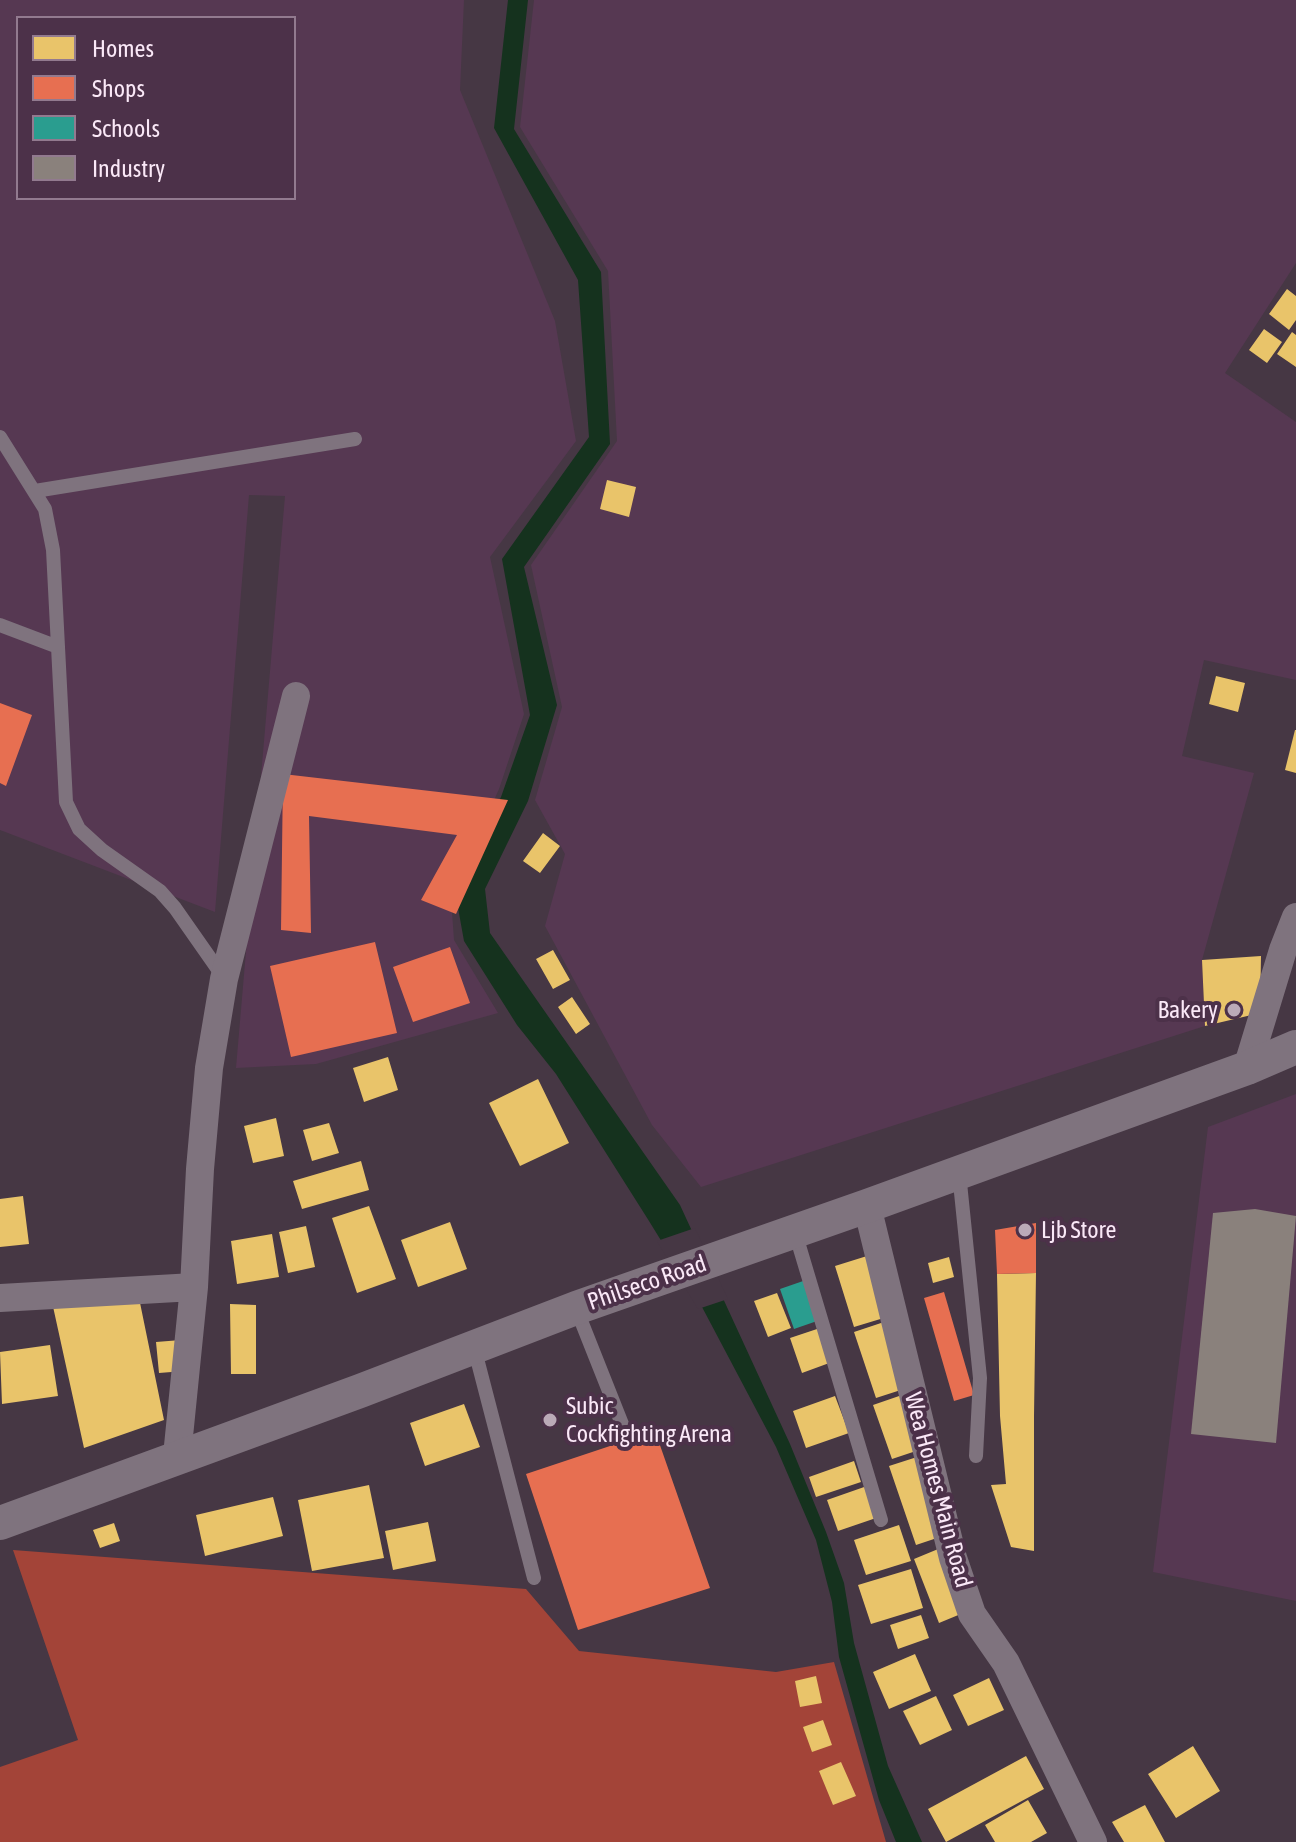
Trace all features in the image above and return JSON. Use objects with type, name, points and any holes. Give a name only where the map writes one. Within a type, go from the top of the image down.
[{"type":"street","points":[[177,1456],[194,1287],[205,1108],[224,979],[296,696]]},
{"type":"street","points":[[1247,1068],[1296,917]]},
{"type":"street","name":"Philseco Road","points":[[0,1523],[576,1308],[959,1173],[1247,1068],[1296,1047]]},
{"type":"street","name":"Wea Homes Main Road","points":[[867,1206],[953,1558],[972,1614],[1006,1663],[1093,1842]]},
{"type":"street","points":[[0,1298],[194,1287]]},
{"type":"lane","points":[[0,437],[45,509],[53,550],[66,802],[79,829],[102,850],[160,891],[224,979]]},
{"type":"lane","points":[[35,491],[355,439]]},
{"type":"lane","points":[[0,625],[58,647]]},
{"type":"lane","points":[[959,1173],[980,1378],[976,1456]]},
{"type":"lane","points":[[795,1232],[881,1520]]},
{"type":"lane","points":[[576,1308],[626,1434]]},
{"type":"lane","points":[[474,1347],[534,1578]]},
{"type":"shaded area","points":[[0,0],[464,0],[460,90],[555,321],[576,441],[490,557],[524,714],[499,789],[451,898],[454,940],[498,1013],[316,1064],[236,1068],[285,496],[249,495],[215,912],[0,830]]},
{"type":"shaded area","points":[[508,0],[528,0],[514,129],[601,272],[610,444],[524,567],[557,705],[528,801],[485,889],[490,933],[680,1205],[790,1444],[826,1532],[844,1583],[854,1643],[888,1766],[922,1842],[896,1842],[879,1800],[839,1657],[832,1602],[816,1540],[776,1447],[702,1307],[649,1221],[556,1074],[517,1025],[464,941],[455,891],[501,797],[530,715],[502,559],[589,437],[578,280],[494,128]]},
{"type":"shaded area","points":[[534,0],[1296,0],[1296,263],[1225,373],[1296,422],[1296,680],[1204,660],[1182,756],[1254,773],[1202,960],[1205,1026],[701,1187],[652,1125],[545,926],[565,854],[535,800],[562,707],[531,565],[617,441],[608,271],[520,127]]},
{"type":"shaded area","points":[[1296,1094],[1296,1601],[1153,1572],[1208,1127]]},
{"type":"shaded area","points":[[13,1550],[526,1589],[579,1651],[776,1672],[834,1662],[886,1842],[0,1842],[0,1767],[78,1740]]},
{"type":"pier","points":[[695,1228],[728,1299],[698,1309],[657,1241]]},
{"type":"building: Homes","points":[[1287,289],[1296,296],[1296,320],[1289,330],[1269,314]]},
{"type":"building: Homes","points":[[1264,329],[1282,342],[1267,363],[1249,350]]},
{"type":"building: Homes","points":[[1292,332],[1296,335],[1296,367],[1277,354]]},
{"type":"building: Homes","points":[[607,480],[636,487],[629,517],[600,509]]},
{"type":"building: Homes","points":[[1216,676],[1245,683],[1238,712],[1209,704]]},
{"type":"building: Homes","points":[[1296,730],[1296,773],[1285,770]]},
{"type":"building: Homes","points":[[543,833],[560,846],[540,873],[523,861]]},
{"type":"building: Homes","points":[[553,950],[570,980],[553,989],[536,959]]},
{"type":"building: Homes","points":[[1261,956],[1260,1013],[1205,1026],[1202,960]]},
{"type":"building: Homes","points":[[572,997],[590,1024],[576,1034],[558,1007]]},
{"type":"building: Homes","points":[[388,1057],[398,1090],[364,1102],[353,1068]]},
{"type":"building: Homes","points":[[538,1079],[569,1143],[520,1166],[489,1103]]},
{"type":"building: Homes","points":[[276,1118],[284,1156],[253,1163],[244,1126]]},
{"type":"building: Homes","points":[[329,1123],[339,1153],[312,1161],[303,1130]]},
{"type":"building: Homes","points":[[361,1161],[369,1190],[302,1209],[293,1181]]},
{"type":"building: Homes","points":[[23,1196],[29,1244],[0,1247],[0,1199]]},
{"type":"building: Homes","points":[[369,1206],[396,1279],[357,1293],[332,1218]]},
{"type":"building: Homes","points":[[450,1222],[467,1269],[418,1287],[401,1240]]},
{"type":"building: Homes","points":[[306,1226],[315,1267],[288,1273],[279,1232]]},
{"type":"building: Homes","points":[[272,1234],[279,1277],[237,1284],[231,1241]]},
{"type":"building: Homes","points":[[867,1256],[887,1317],[854,1327],[835,1266]]},
{"type":"building: Homes","points":[[949,1257],[954,1277],[933,1283],[928,1263]]},
{"type":"building: Homes","points":[[1036,1273],[1034,1551],[1011,1547],[991,1485],[1006,1484],[1000,1416],[997,1274]]},
{"type":"building: Homes","points":[[138,1293],[164,1420],[84,1448],[52,1302]]},
{"type":"building: Homes","points":[[777,1293],[791,1328],[768,1337],[754,1301]]},
{"type":"building: Homes","points":[[230,1304],[256,1305],[256,1374],[231,1374]]},
{"type":"building: Homes","points":[[884,1322],[907,1388],[876,1398],[854,1332]]},
{"type":"building: Homes","points":[[820,1328],[832,1362],[802,1373],[790,1338]]},
{"type":"building: Homes","points":[[181,1340],[184,1371],[159,1373],[156,1342]]},
{"type":"building: Homes","points":[[50,1345],[58,1396],[2,1404],[0,1352]]},
{"type":"building: Homes","points":[[902,1395],[922,1449],[892,1459],[873,1405]]},
{"type":"building: Homes","points":[[835,1396],[849,1433],[806,1448],[793,1411]]},
{"type":"building: Homes","points":[[464,1404],[480,1447],[425,1466],[410,1423]]},
{"type":"building: Homes","points":[[917,1457],[943,1536],[916,1545],[889,1466]]},
{"type":"building: Homes","points":[[854,1461],[861,1482],[816,1497],[809,1477]]},
{"type":"building: Homes","points":[[369,1485],[384,1558],[312,1571],[298,1500]]},
{"type":"building: Homes","points":[[867,1486],[879,1517],[838,1531],[827,1500]]},
{"type":"building: Homes","points":[[273,1497],[283,1536],[205,1556],[196,1515]]},
{"type":"building: Homes","points":[[428,1522],[436,1561],[393,1570],[385,1531]]},
{"type":"building: Homes","points":[[114,1523],[120,1541],[100,1548],[93,1530]]},
{"type":"building: Homes","points":[[899,1525],[911,1561],[866,1575],[854,1540]]},
{"type":"building: Homes","points":[[943,1547],[968,1611],[939,1623],[914,1559]]},
{"type":"building: Homes","points":[[911,1569],[923,1608],[871,1624],[858,1585]]},
{"type":"building: Homes","points":[[921,1615],[929,1638],[898,1649],[890,1625]]},
{"type":"building: Homes","points":[[915,1654],[931,1691],[889,1709],[873,1672]]},
{"type":"building: Homes","points":[[816,1676],[822,1703],[800,1707],[795,1681]]},
{"type":"building: Homes","points":[[989,1678],[1004,1710],[968,1726],[953,1695]]},
{"type":"building: Homes","points":[[936,1696],[952,1730],[920,1745],[903,1711]]},
{"type":"building: Homes","points":[[823,1720],[832,1745],[812,1752],[803,1727]]},
{"type":"building: Homes","points":[[1193,1746],[1220,1791],[1176,1818],[1148,1774]]},
{"type":"building: Homes","points":[[1026,1756],[1044,1789],[946,1842],[928,1809]]},
{"type":"building: Homes","points":[[841,1762],[856,1796],[833,1805],[819,1771]]},
{"type":"building: Homes","points":[[1028,1800],[1047,1833],[1031,1842],[995,1842],[985,1825]]},
{"type":"building: Homes","points":[[1145,1805],[1165,1842],[1124,1842],[1112,1822]]},
{"type":"building: Shops","points":[[0,703],[32,715],[6,786],[0,783]]},
{"type":"building: Shops","points":[[283,774],[508,800],[456,914],[421,900],[457,835],[309,816],[311,933],[281,930]]},
{"type":"building: Shops","points":[[375,942],[397,1033],[291,1057],[270,966]]},
{"type":"building: Shops","points":[[450,947],[470,1003],[413,1022],[393,967]]},
{"type":"building: Shops","points":[[1036,1223],[1036,1273],[997,1274],[995,1230]]},
{"type":"building: Shops","points":[[944,1292],[974,1395],[954,1401],[924,1298]]},
{"type":"building: Shops","points":[[655,1431],[710,1588],[578,1630],[526,1474]]},
{"type":"building: Schools","points":[[806,1280],[820,1320],[794,1329],[780,1289]]},
{"type":"building: Industry","points":[[1255,1209],[1296,1216],[1276,1443],[1191,1434],[1213,1213]]},
{"type":"place","name":"Bakery","points":[[1234,1010]]},
{"type":"place","name":"Ljb Store","points":[[1025,1230]]},
{"type":"place","name":"Subic Cockfighting Arena","points":[[550,1420]]}]
